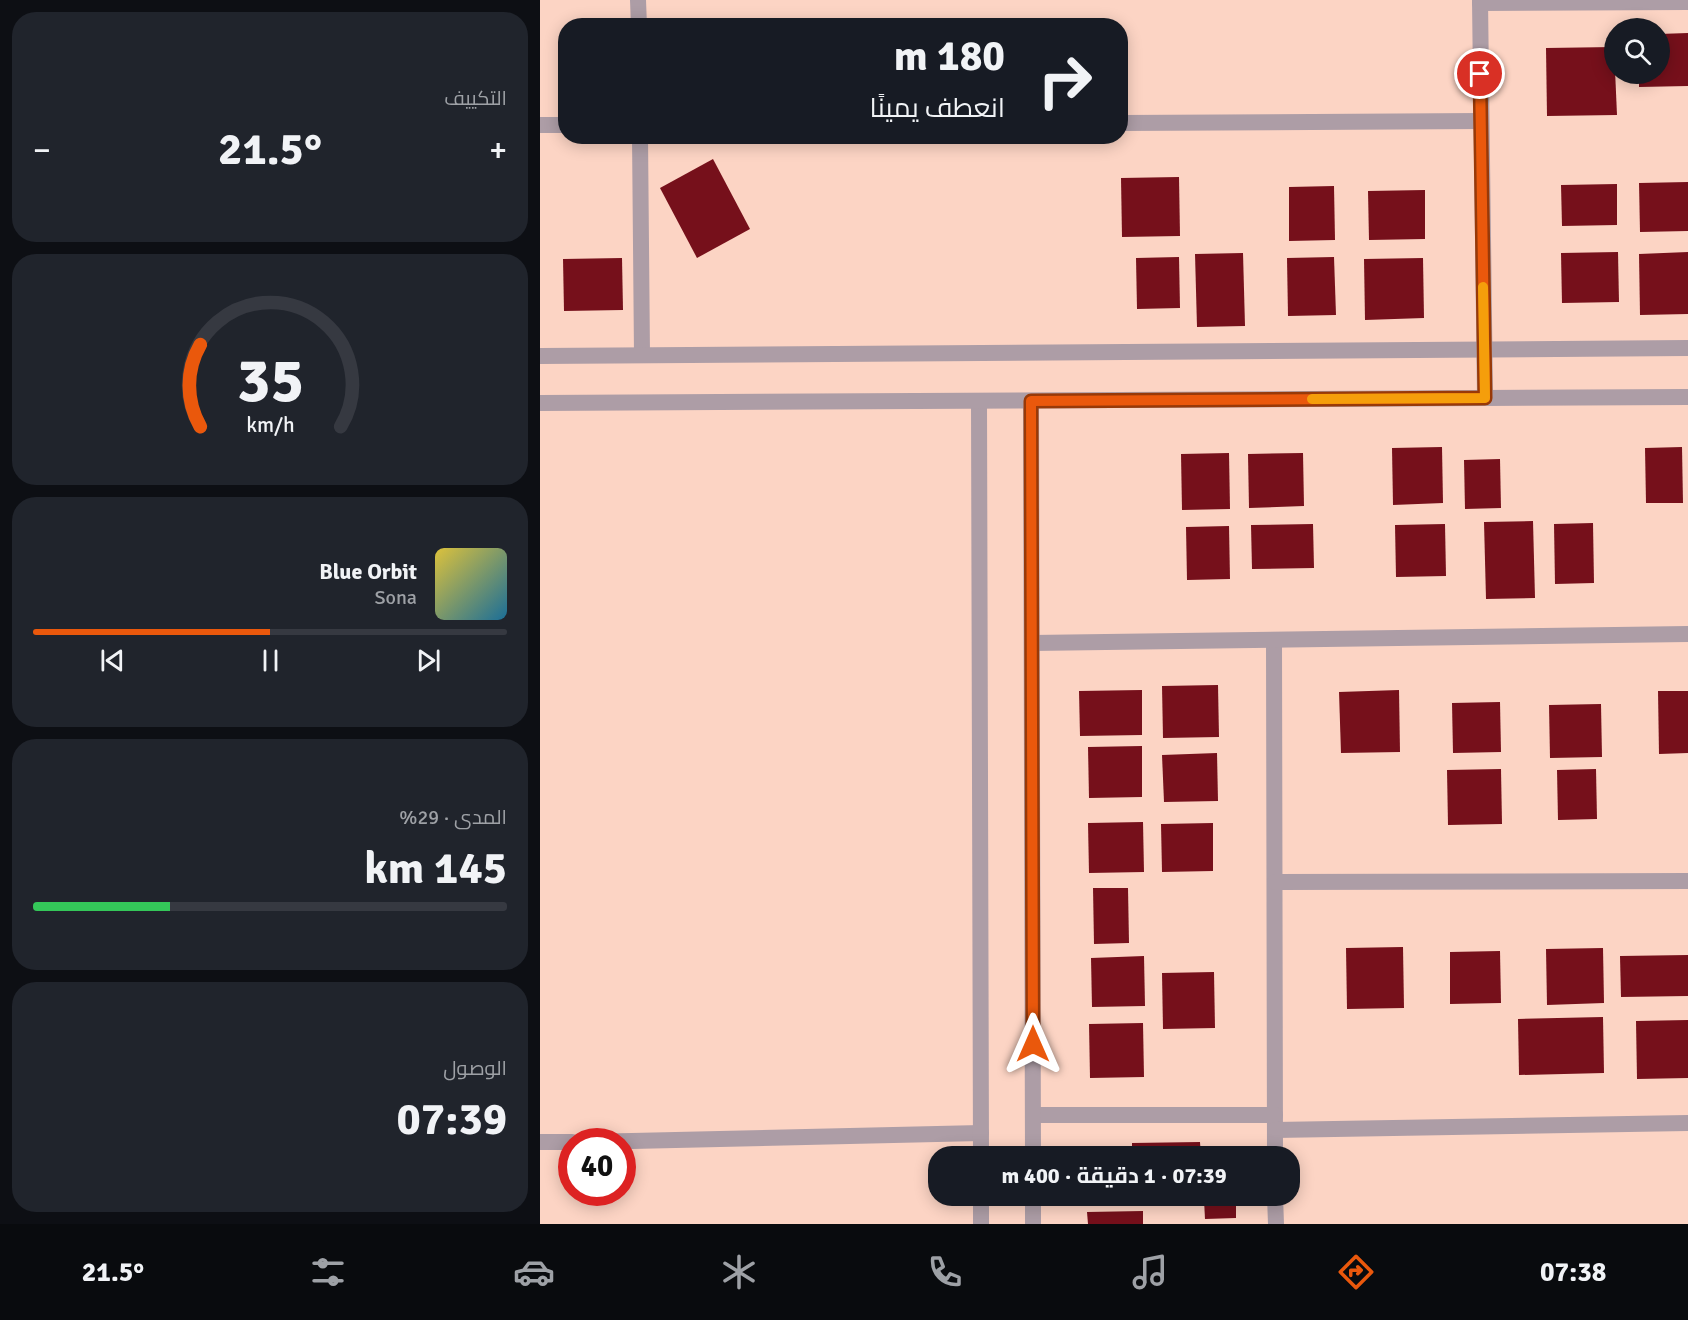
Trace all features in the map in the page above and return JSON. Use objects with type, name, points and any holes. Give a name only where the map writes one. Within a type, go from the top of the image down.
[{"type":"street","points":[[638,0],[639,18]]},
{"type":"street","points":[[1485,398],[1480,2],[1688,2]]},
{"type":"street","points":[[1128,123],[1481,122]]},
{"type":"street","points":[[540,125],[558,125]]},
{"type":"street","points":[[640,144],[642,355]]},
{"type":"street","points":[[540,356],[1688,348]]},
{"type":"street","points":[[540,403],[1688,397]]},
{"type":"street","points":[[979,401],[981,1146]]},
{"type":"street","points":[[1031,401],[1033,1146]]},
{"type":"street","points":[[1032,643],[1688,634]]},
{"type":"street","points":[[1274,640],[1275,1146]]},
{"type":"street","points":[[1275,882],[1688,881]]},
{"type":"street","points":[[1033,1115],[1275,1123],[1688,1123]]},
{"type":"street","points":[[636,1141],[981,1133]]},
{"type":"street","points":[[540,1143],[558,1142]]},
{"type":"street","points":[[981,1206],[981,1224]]},
{"type":"street","points":[[1033,1206],[1033,1224]]},
{"type":"street","points":[[1275,1206],[1275,1224]]},
{"type":"building","points":[[1688,33],[1688,86],[1639,87],[1639,84],[1670,84],[1670,34]]},
{"type":"building","points":[[1604,47],[1604,84],[1616,84],[1617,115],[1547,116],[1546,48]]},
{"type":"building","points":[[713,159],[750,229],[697,258],[660,188]]},
{"type":"building","points":[[1179,177],[1180,236],[1122,237],[1121,178]]},
{"type":"building","points":[[1688,182],[1688,231],[1640,232],[1639,183]]},
{"type":"building","points":[[1617,184],[1617,225],[1562,226],[1561,185]]},
{"type":"building","points":[[1334,186],[1335,240],[1289,241],[1289,187]]},
{"type":"building","points":[[1425,190],[1425,239],[1369,240],[1368,191]]},
{"type":"building","points":[[1618,252],[1619,302],[1562,303],[1561,253]]},
{"type":"building","points":[[1688,252],[1688,314],[1640,315],[1639,254]]},
{"type":"building","points":[[1243,253],[1245,326],[1197,327],[1195,254]]},
{"type":"building","points":[[1179,257],[1180,308],[1137,309],[1136,258]]},
{"type":"building","points":[[1334,257],[1336,315],[1288,316],[1287,258]]},
{"type":"building","points":[[622,258],[623,310],[564,311],[563,259]]},
{"type":"building","points":[[1423,258],[1424,318],[1365,320],[1364,259]]},
{"type":"building","points":[[1442,447],[1443,503],[1393,505],[1392,448]]},
{"type":"building","points":[[1682,447],[1683,503],[1646,503],[1645,448]]},
{"type":"building","points":[[1229,453],[1230,509],[1182,510],[1181,454]]},
{"type":"building","points":[[1303,453],[1304,506],[1249,508],[1248,454]]},
{"type":"building","points":[[1500,459],[1501,508],[1465,509],[1464,460]]},
{"type":"building","points":[[1533,521],[1535,598],[1486,599],[1484,522]]},
{"type":"building","points":[[1593,523],[1594,583],[1555,584],[1554,524]]},
{"type":"building","points":[[1313,524],[1314,568],[1252,569],[1251,525]]},
{"type":"building","points":[[1445,524],[1446,576],[1396,577],[1395,525]]},
{"type":"building","points":[[1229,526],[1230,579],[1187,580],[1186,527]]},
{"type":"building","points":[[1218,685],[1219,737],[1163,738],[1162,686]]},
{"type":"building","points":[[1142,690],[1142,735],[1080,736],[1079,691]]},
{"type":"building","points":[[1399,690],[1400,752],[1341,753],[1339,692]]},
{"type":"building","points":[[1658,691],[1688,691],[1688,753],[1659,754]]},
{"type":"building","points":[[1500,702],[1501,752],[1453,753],[1452,703]]},
{"type":"building","points":[[1601,704],[1602,757],[1550,758],[1549,705]]},
{"type":"building","points":[[1142,746],[1142,797],[1089,798],[1088,747]]},
{"type":"building","points":[[1217,753],[1218,801],[1164,802],[1162,755]]},
{"type":"building","points":[[1501,769],[1502,824],[1448,825],[1447,770]]},
{"type":"building","points":[[1596,769],[1597,819],[1558,820],[1557,770]]},
{"type":"building","points":[[1143,822],[1144,872],[1089,873],[1088,823]]},
{"type":"building","points":[[1213,823],[1213,871],[1162,872],[1161,824]]},
{"type":"building","points":[[1093,888],[1128,888],[1129,943],[1094,944]]},
{"type":"building","points":[[1403,947],[1404,1008],[1347,1009],[1346,948]]},
{"type":"building","points":[[1603,948],[1604,1003],[1547,1005],[1546,949]]},
{"type":"building","points":[[1500,951],[1501,1003],[1450,1004],[1450,952]]},
{"type":"building","points":[[1688,955],[1688,996],[1621,997],[1620,956]]},
{"type":"building","points":[[1144,956],[1145,1006],[1092,1007],[1091,958]]},
{"type":"building","points":[[1214,972],[1215,1028],[1163,1029],[1162,973]]},
{"type":"building","points":[[1603,1017],[1604,1073],[1519,1075],[1518,1019]]},
{"type":"building","points":[[1688,1020],[1688,1078],[1637,1079],[1636,1021]]},
{"type":"building","points":[[1143,1023],[1144,1077],[1090,1078],[1089,1024]]},
{"type":"building","points":[[1200,1142],[1200,1146],[1132,1146],[1132,1143]]},
{"type":"building","points":[[1204,1206],[1236,1206],[1236,1218],[1205,1219]]},
{"type":"building","points":[[1143,1211],[1143,1224],[1088,1224],[1087,1212]]},
{"type":"slow traffic","points":[[1312,399],[1485,398],[1483,287]]},
{"type":"route","points":[[1033,1044],[1031,401],[1485,398],[1480,74]]}]
